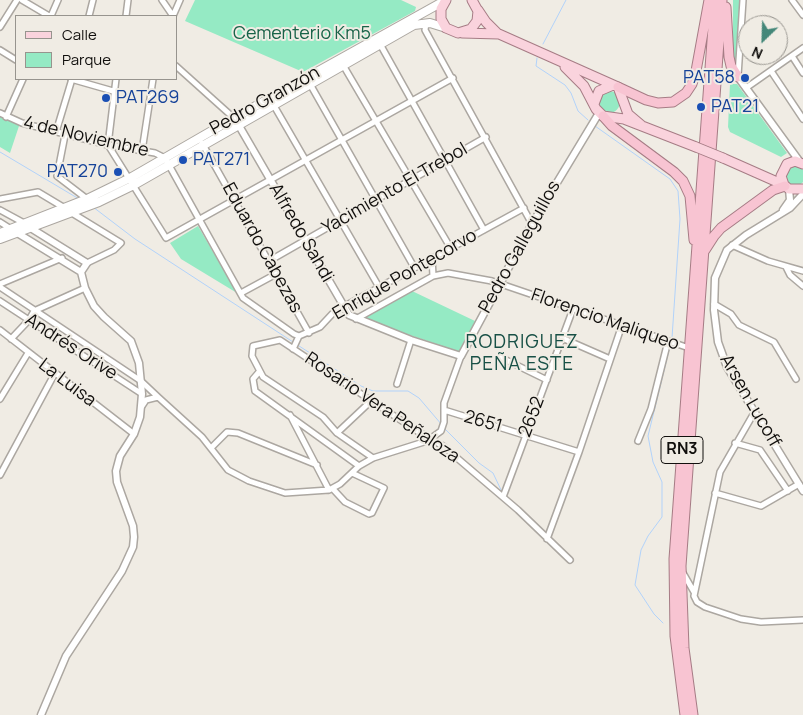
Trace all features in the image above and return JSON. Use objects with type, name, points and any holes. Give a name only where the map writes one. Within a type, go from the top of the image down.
[{"type":"highway","points":[[616,86],[646,100],[658,103],[673,102],[686,93],[695,76],[709,0]]},
{"type":"highway","name":"RN3","points":[[691,714],[677,652],[674,581],[715,0]]},
{"type":"highway","name":"RN3","points":[[691,714],[684,648],[681,570],[722,0]]},
{"type":"highway","points":[[726,0],[729,58],[731,66],[738,77]]},
{"type":"highway","points":[[602,112],[612,126],[674,172],[685,184],[690,198],[696,272]]},
{"type":"highway","points":[[703,263],[707,246],[716,233],[773,190],[786,187]]},
{"type":"main road","points":[[446,0],[440,12],[442,22],[446,28]]},
{"type":"main road","name":"Pedro Granzón","points":[[0,233],[31,228],[72,212],[132,182],[446,0]]},
{"type":"main road","points":[[462,33],[471,29],[476,24],[478,17],[474,4]]},
{"type":"main road","points":[[474,4],[486,22],[499,34],[616,86],[628,114],[641,125]]},
{"type":"main road","points":[[426,23],[446,28],[452,32],[499,34]]},
{"type":"main road","name":"Pedro Granzón","points":[[236,121],[273,104],[414,25],[426,23]]},
{"type":"main road","points":[[549,56],[574,74],[602,112],[641,125],[760,172],[786,187],[803,189]]},
{"type":"main road","points":[[602,112],[598,91],[616,86]]},
{"type":"main road","points":[[602,112],[620,111],[623,102]]},
{"type":"main road","points":[[760,172],[771,172],[791,162],[802,163]]},
{"type":"main road","points":[[784,167],[781,176],[786,187]]},
{"type":"main road","name":"Pedro Granzón","points":[[0,239],[24,223],[132,182]]},
{"type":"street","points":[[0,27],[16,0]]},
{"type":"street","points":[[22,0],[48,15]]},
{"type":"street","points":[[50,15],[58,0]]},
{"type":"street","points":[[89,15],[93,0]]},
{"type":"street","points":[[126,15],[128,0]]},
{"type":"street","points":[[162,0],[172,15]]},
{"type":"street","points":[[173,15],[180,0]]},
{"type":"street","points":[[743,0],[738,77],[802,163]]},
{"type":"street","points":[[792,0],[803,16]]},
{"type":"street","points":[[426,23],[425,30],[486,137],[532,224]]},
{"type":"street","points":[[380,44],[484,230]]},
{"type":"street","points":[[746,88],[803,48]]},
{"type":"street","points":[[0,50],[15,59]]},
{"type":"street","points":[[792,56],[803,73]]},
{"type":"street","points":[[344,65],[450,247]]},
{"type":"street","points":[[178,68],[236,121]]},
{"type":"street","points":[[771,71],[803,119]]},
{"type":"street","points":[[116,80],[108,145],[166,238],[453,78]]},
{"type":"street","points":[[6,116],[23,80]]},
{"type":"street","points":[[56,132],[71,80]]},
{"type":"street","points":[[74,80],[114,92]]},
{"type":"street","points":[[142,151],[153,80]]},
{"type":"street","points":[[310,84],[414,268]]},
{"type":"street","points":[[273,104],[379,287]]},
{"type":"street","name":"Pedro Galleguillos","points":[[430,439],[441,431],[444,422],[446,396],[461,356],[498,284],[532,224],[602,112]]},
{"type":"street","name":"4 de Noviembre","points":[[0,113],[56,132],[108,145],[155,153],[167,161]]},
{"type":"street","name":"Alfredo Sahdi","points":[[236,121],[343,307],[352,317]]},
{"type":"street","points":[[65,134],[57,172],[59,180],[87,199]]},
{"type":"street","name":"Yacimiento El Trebol","points":[[269,261],[486,137]]},
{"type":"street","name":"Eduardo Cabezas","points":[[202,141],[309,333]]},
{"type":"street","points":[[167,161],[248,303],[299,336],[293,349]]},
{"type":"street","points":[[779,215],[790,200],[786,187]]},
{"type":"street","points":[[0,199],[38,192],[63,207]]},
{"type":"street","name":"Arsen Lucoff","points":[[803,194],[795,204],[732,245],[718,267],[714,304],[715,328],[720,350],[754,413],[803,491]]},
{"type":"street","name":"Enrique Pontecorvo","points":[[299,336],[320,327],[334,312],[524,208]]},
{"type":"street","points":[[0,210],[87,262]]},
{"type":"street","points":[[72,212],[122,243],[114,250],[87,262],[81,272]]},
{"type":"street","points":[[0,222],[62,258],[81,272],[85,288],[94,306],[104,318],[131,341],[135,348],[141,381],[142,406],[134,434],[120,456],[116,471],[117,482],[133,526],[132,547],[122,571],[71,645],[41,715]]},
{"type":"street","points":[[732,245],[786,267],[803,271]]},
{"type":"street","points":[[432,257],[433,276]]},
{"type":"street","points":[[0,286],[62,258]]},
{"type":"street","points":[[786,267],[790,275],[803,286]]},
{"type":"street","name":"Florencio Maliqueo","points":[[352,317],[433,276],[448,273],[498,284],[689,348]]},
{"type":"street","points":[[241,293],[276,274]]},
{"type":"street","name":"Andrés Orive","points":[[0,286],[141,381],[187,422],[228,470],[285,493],[332,489]]},
{"type":"street","points":[[11,339],[29,320],[34,310],[85,288]]},
{"type":"street","name":"Andrés Orive","points":[[0,301],[142,394]]},
{"type":"street","points":[[714,304],[732,314],[739,325],[774,342],[796,379]]},
{"type":"street","name":"2652","points":[[503,498],[573,309]]},
{"type":"street","points":[[352,317],[411,340],[461,356]]},
{"type":"street","points":[[547,539],[622,325]]},
{"type":"street","name":"La Luisa","points":[[0,330],[134,434]]},
{"type":"street","points":[[562,338],[610,358]]},
{"type":"street","name":"Rosario Vera Peñaloza","points":[[259,372],[252,356],[253,346],[280,340],[371,401],[443,446],[570,560]]},
{"type":"street","points":[[397,384],[411,340]]},
{"type":"street","points":[[638,441],[651,409],[668,341]]},
{"type":"street","points":[[0,399],[28,353]]},
{"type":"street","points":[[500,357],[547,380]]},
{"type":"street","points":[[358,466],[255,391],[253,379],[259,372],[263,378],[322,417],[338,433],[373,458]]},
{"type":"street","points":[[0,475],[55,373]]},
{"type":"street","points":[[142,406],[146,400],[158,397]]},
{"type":"street","points":[[338,433],[371,401]]},
{"type":"street","name":"2651","points":[[444,410],[579,452]]},
{"type":"street","points":[[695,592],[720,472],[754,413]]},
{"type":"street","points":[[289,414],[332,489],[345,502],[369,514],[372,513],[384,488],[352,472]]},
{"type":"street","points":[[211,448],[227,432],[238,432],[317,465]]},
{"type":"street","points":[[332,489],[358,466],[373,458],[430,439]]},
{"type":"street","points":[[735,443],[760,450],[788,491]]},
{"type":"street","points":[[715,493],[761,506],[799,484]]},
{"type":"street","points":[[681,570],[695,592],[697,602],[705,607],[750,621],[803,620]]},
{"type":"green space","name":"Cementerio Km5","points":[[195,0],[401,0],[416,7],[415,11],[303,72],[185,21]]},
{"type":"green space","points":[[733,0],[742,0],[741,15],[738,15],[735,72],[733,60]]},
{"type":"green space","points":[[730,84],[737,84],[787,153],[781,157],[730,132],[728,127]]},
{"type":"green space","points":[[609,91],[619,98],[620,102],[613,112],[609,113],[599,106],[598,102],[605,92]]},
{"type":"green space","points":[[0,115],[20,123],[10,153],[0,147]]},
{"type":"green space","points":[[795,166],[802,169],[804,180],[802,183],[795,186],[788,183],[785,176],[788,169]]},
{"type":"green space","points":[[198,226],[237,293],[181,259],[170,243]]},
{"type":"green space","points":[[412,291],[475,321],[460,352],[362,319]]},
{"type":"waterway","points":[[543,44],[566,0]]},
{"type":"waterway","points":[[537,58],[536,66],[565,85],[571,93],[578,111],[588,120]]},
{"type":"waterway","points":[[595,126],[670,179],[678,191],[680,219],[672,338]]},
{"type":"waterway","points":[[0,152],[79,199]]},
{"type":"waterway","points":[[93,207],[135,239],[293,342]]},
{"type":"waterway","points":[[296,344],[361,386],[373,391],[408,391],[419,398],[442,425]]},
{"type":"waterway","points":[[663,623],[654,614],[635,585],[641,550],[648,536],[662,517],[662,482],[653,462],[648,436],[670,346]]},
{"type":"waterway","points":[[444,428],[479,463],[493,473],[502,492]]},
{"type":"place","name":"PAT58","points":[[745,78]]},
{"type":"place","name":"PAT269","points":[[106,98]]},
{"type":"place","name":"PAT21","points":[[701,107]]},
{"type":"place","name":"PAT271","points":[[183,160]]},
{"type":"place","name":"PAT270","points":[[118,172]]},
{"type":"district","name":"RODRIGUEZ PEÑA ESTE","points":[[522,354]]}]
